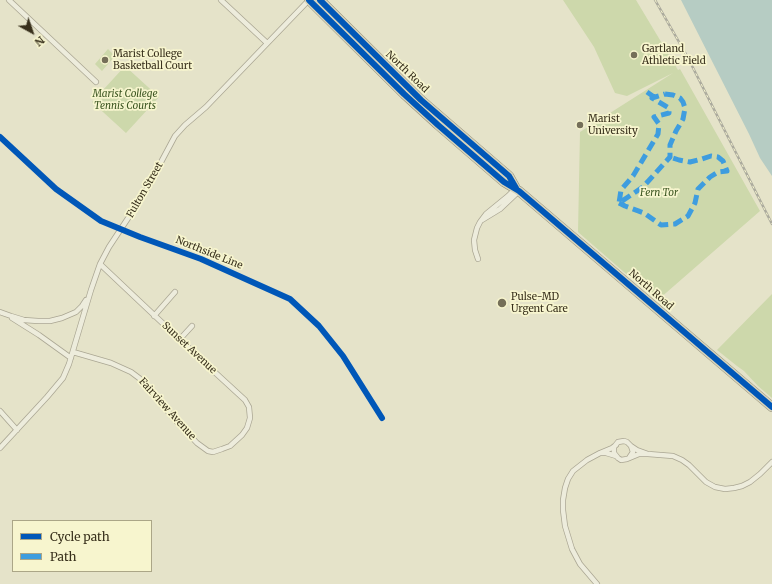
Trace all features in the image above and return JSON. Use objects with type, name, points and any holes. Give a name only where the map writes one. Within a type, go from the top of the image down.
[{"type":"highway","name":"North Road","points":[[309,0],[426,115],[504,182],[518,189]]},
{"type":"highway","name":"North Road","points":[[320,0],[421,100],[508,176],[518,189],[772,408]]},
{"type":"street","points":[[9,0],[96,82]]},
{"type":"street","points":[[221,0],[268,43]]},
{"type":"street","name":"Fulton Street","points":[[0,448],[60,382],[71,358],[100,264],[141,197],[178,132],[206,107],[309,0]]},
{"type":"street","points":[[478,259],[474,240],[477,228],[486,214],[518,189]]},
{"type":"street","name":"Sunset Avenue","points":[[100,264],[245,400],[249,407],[250,418],[247,428],[236,441]]},
{"type":"street","points":[[154,316],[175,292]]},
{"type":"street","points":[[0,312],[31,321],[44,322],[56,320],[80,309],[90,293]]},
{"type":"street","points":[[0,312],[29,328],[71,358]]},
{"type":"street","points":[[180,339],[192,326]]},
{"type":"street","name":"Fairview Avenue","points":[[73,352],[111,363],[131,372],[143,381],[175,420],[197,443],[208,451],[213,452],[222,449],[230,446],[236,441]]},
{"type":"street","points":[[0,411],[17,430]]},
{"type":"street","points":[[597,584],[580,564],[572,549],[565,526],[563,500],[568,479],[573,471],[586,460],[612,448],[621,441],[624,441],[637,450],[648,454]]},
{"type":"street","points":[[616,445],[614,450],[616,456]]},
{"type":"street","points":[[629,458],[633,452],[631,446]]},
{"type":"street","points":[[600,453],[616,456],[621,460],[639,454],[672,456],[689,465],[706,482],[715,487],[725,489],[742,486],[750,482],[772,462]]},
{"type":"green space","name":"Fern Tor","points":[[563,0],[636,0],[678,70],[680,69],[760,211],[659,299],[632,279],[578,232],[580,132],[673,73],[627,96],[615,93],[594,47]]},
{"type":"green space","name":"Marist College Basketball Court","points":[[108,49],[115,56],[102,71],[95,64]]},
{"type":"green space","name":"Marist College Tennis Courts","points":[[125,66],[159,97],[126,133],[92,102]]},
{"type":"green space","points":[[772,294],[772,398],[744,371],[717,350]]},
{"type":"shaded area","points":[[681,0],[772,0],[772,176],[760,158]]},
{"type":"railway","points":[[655,0],[687,56],[772,224]]},
{"type":"marked path","points":[[647,92],[654,97]]},
{"type":"marked path","points":[[665,94],[680,98],[685,108],[683,119],[670,145],[670,157],[643,187],[619,203],[621,190],[633,176],[658,134],[659,124],[654,117],[669,113],[669,108],[652,98],[665,94]]},
{"type":"marked path","points":[[619,203],[644,213],[661,225],[675,224],[688,216],[695,203],[698,189],[710,177],[718,172],[727,171],[723,161],[718,157],[711,156],[690,162],[670,157]]},
{"type":"cycle path","points":[[309,0],[404,94],[438,125],[504,182],[519,191],[772,407]]},
{"type":"cycle path","points":[[320,0],[421,100],[509,176],[516,188]]},
{"type":"cycle path","name":"Northside Line","points":[[0,137],[56,189],[101,221],[201,259],[290,299],[319,326],[343,356],[382,418]]},
{"type":"place","name":"Gartland Athletic Field","points":[[634,55]]},
{"type":"place","name":"Marist College Basketball Court","points":[[105,60]]},
{"type":"place","name":"Marist University","points":[[580,125]]},
{"type":"place","name":"Pulse-MD Urgent Care","points":[[502,303]]}]
